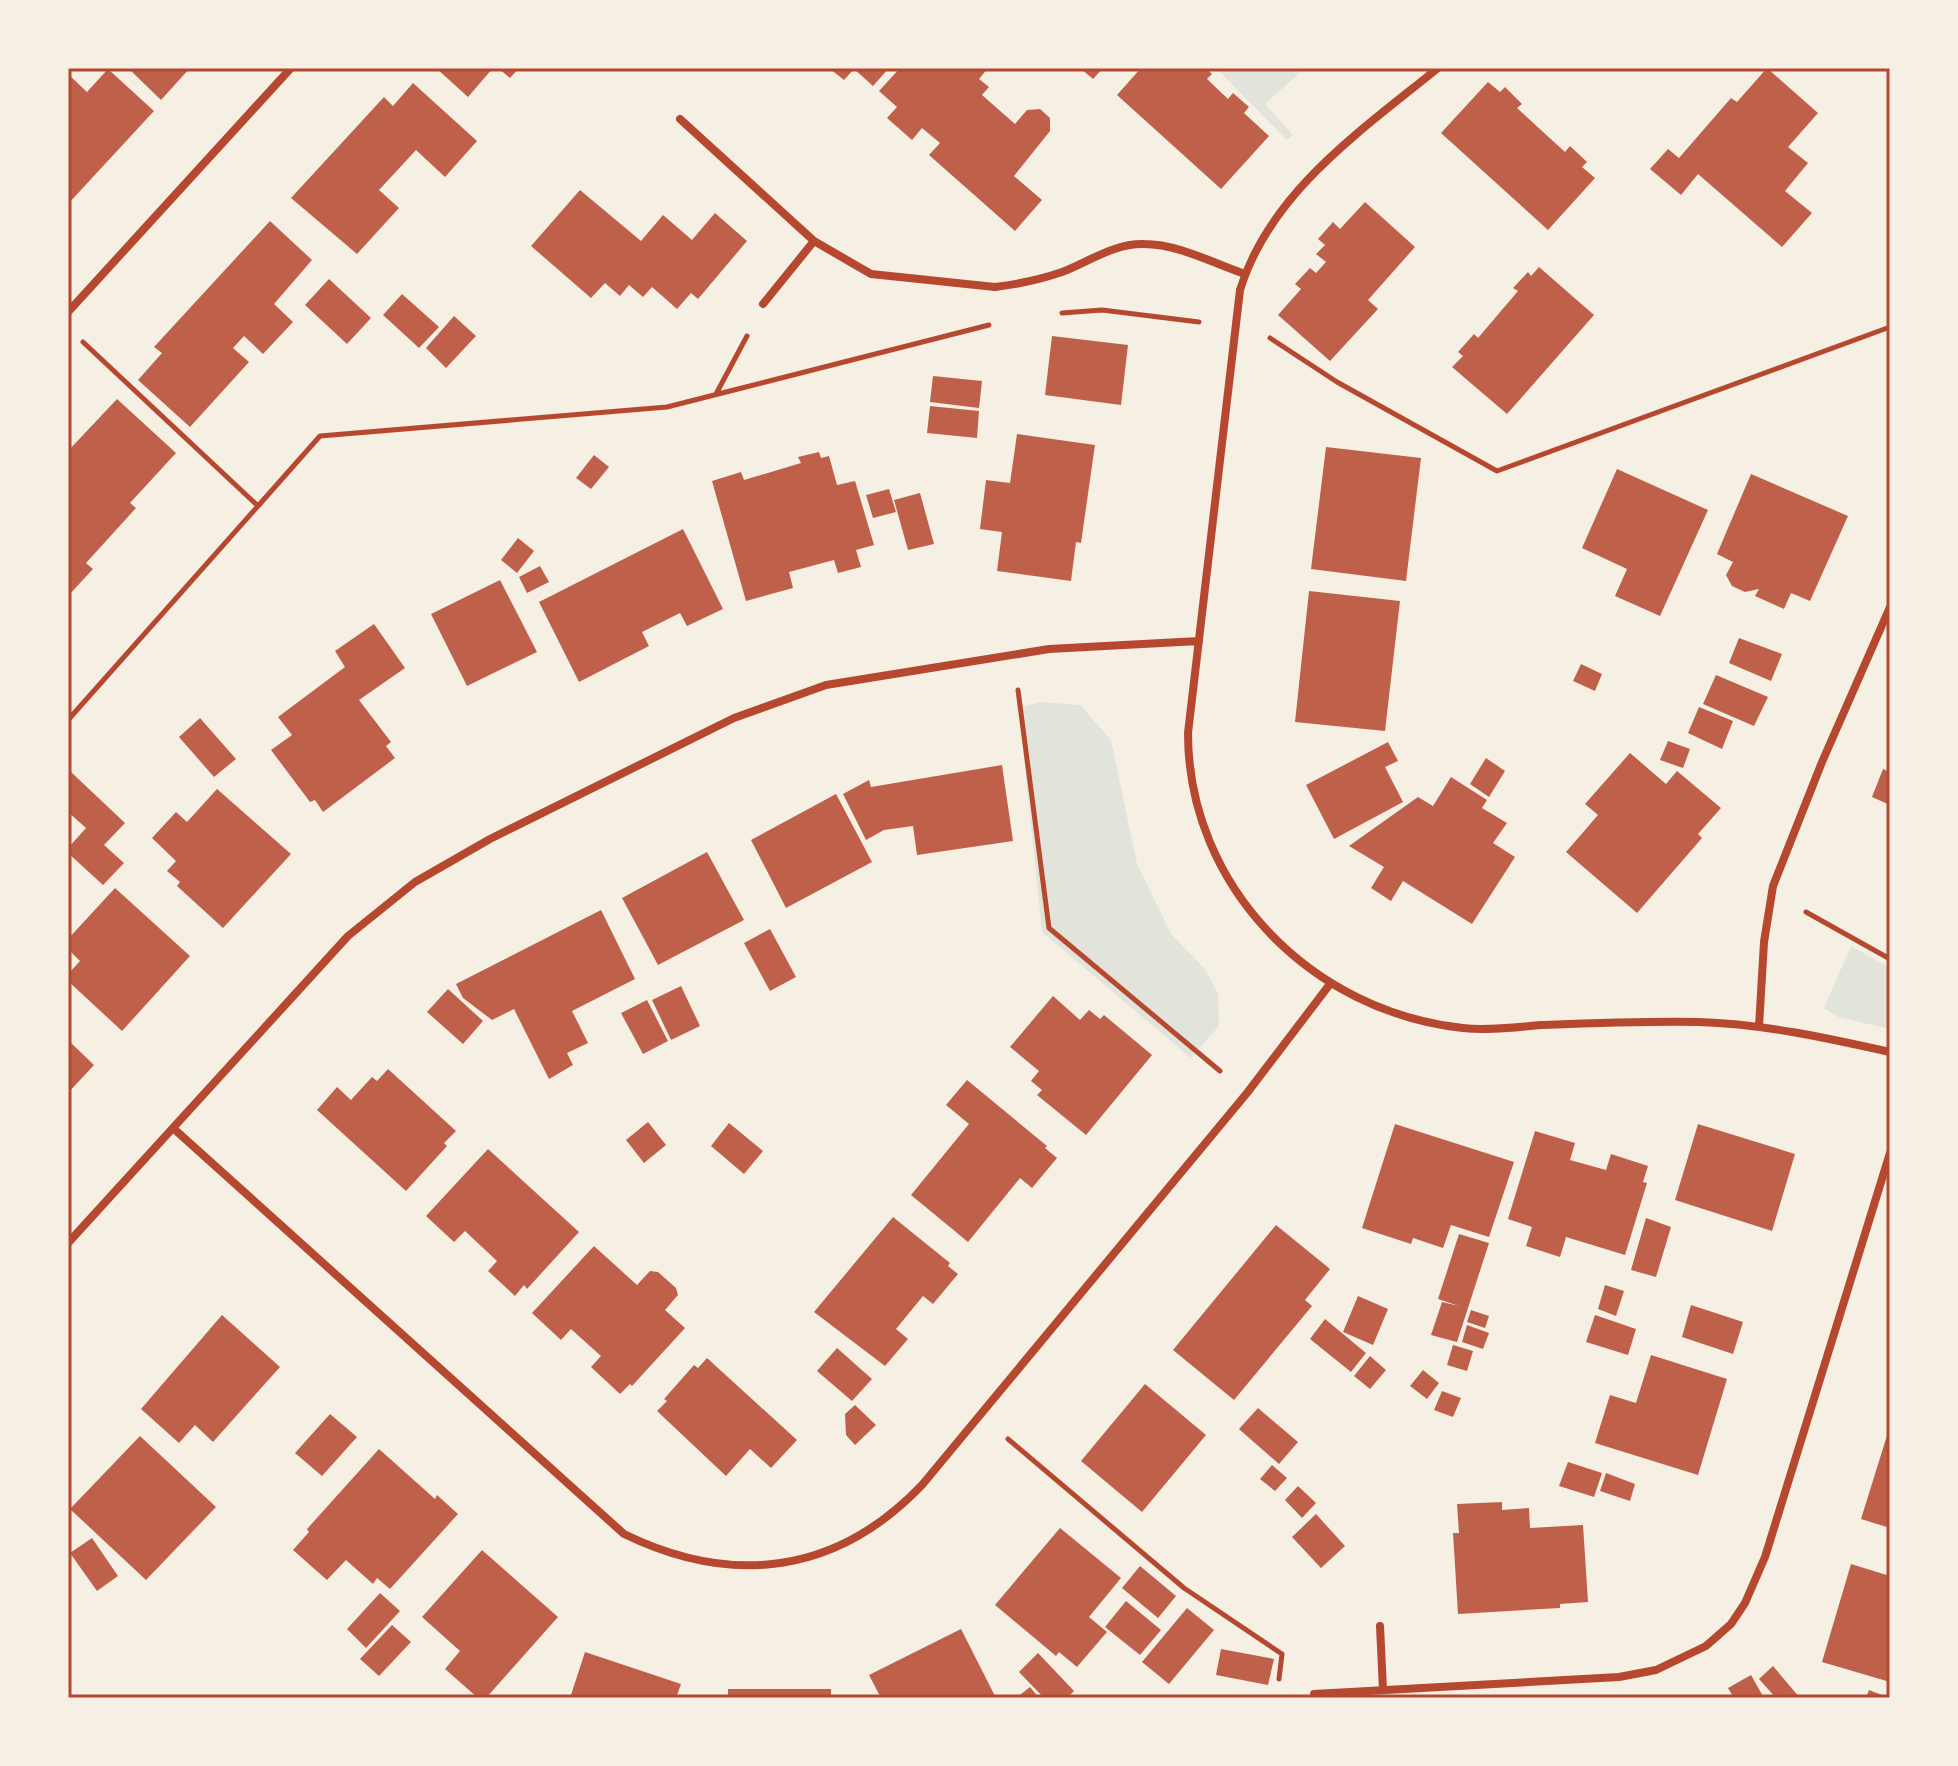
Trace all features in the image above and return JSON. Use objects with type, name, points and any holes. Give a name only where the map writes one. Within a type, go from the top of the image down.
[{"type":"street","points":[[68,312],[291,68]]},
{"type":"street","points":[[1438,68],[1303,186],[1274,220],[1245,274],[1234,327],[1188,748],[1195,799],[1207,839],[1226,878],[1257,920],[1295,957],[1330,984],[1407,1018],[1466,1029],[1651,1022],[1759,1027],[1890,1052]]},
{"type":"street","points":[[680,119],[814,241],[871,274],[995,287],[1031,282],[1116,249],[1142,243],[1179,250],[1245,274]]},
{"type":"street","points":[[763,304],[814,241]]},
{"type":"street","points":[[1759,1027],[1770,906],[1790,839],[1890,607]]},
{"type":"street","points":[[68,1243],[348,936],[415,882],[490,839],[698,736],[786,697],[826,685],[1013,654],[1103,645],[1199,641]]},
{"type":"street","points":[[173,1128],[600,1516],[624,1534],[667,1553],[718,1566],[793,1562],[834,1549],[900,1507],[1247,1093],[1330,984]]},
{"type":"street","points":[[1314,1694],[1638,1674],[1681,1661],[1706,1646],[1731,1624],[1745,1603],[1765,1557],[1890,1153]]},
{"type":"street","points":[[1380,1626],[1383,1690]]},
{"type":"path","points":[[715,395],[763,304]]},
{"type":"path","points":[[1059,314],[1102,310],[1259,331],[1337,382],[1497,471],[1890,327]]},
{"type":"path","points":[[68,720],[320,436],[667,407],[1000,323]]},
{"type":"path","points":[[79,338],[258,506]]},
{"type":"path","points":[[1013,654],[1049,928],[1247,1093]]},
{"type":"path","points":[[1770,906],[1811,913],[1890,959]]},
{"type":"path","points":[[979,1415],[1184,1588],[1282,1654],[1277,1695],[1314,1694]]},
{"type":"shaded area","points":[[1216,68],[1305,68],[1265,104],[1293,135],[1287,140]]},
{"type":"shaded area","points":[[1041,702],[1080,705],[1111,740],[1137,864],[1171,934],[1204,968],[1218,993],[1219,1026],[1191,1058],[1042,932],[1019,708]]},
{"type":"shaded area","points":[[1851,946],[1890,968],[1890,1029],[1838,1017],[1824,1008]]},
{"type":"building","points":[[128,68],[190,68],[161,100]]},
{"type":"building","points":[[436,68],[493,68],[468,97]]},
{"type":"building","points":[[498,68],[519,68],[510,78]]},
{"type":"building","points":[[829,68],[889,68],[873,86],[854,69],[844,80]]},
{"type":"building","points":[[900,68],[988,68],[979,79],[989,87],[982,95],[1015,124],[1027,110],[1040,109],[1050,118],[1050,131],[1014,176],[1042,200],[1015,231],[929,155],[940,143],[922,128],[912,140],[887,118],[897,107],[879,91]]},
{"type":"building","points":[[1080,68],[1103,68],[1093,79]]},
{"type":"building","points":[[1141,68],[1206,68],[1212,74],[1207,79],[1228,99],[1233,93],[1249,107],[1244,113],[1269,136],[1221,189],[1117,95]]},
{"type":"building","points":[[1767,68],[1818,113],[1788,147],[1808,163],[1785,191],[1812,213],[1782,247],[1698,174],[1681,195],[1650,169],[1668,149],[1679,158],[1731,98],[1737,102]]},
{"type":"building","points":[[108,69],[154,111],[68,204],[68,74],[87,92]]},
{"type":"building","points":[[1488,82],[1500,92],[1505,87],[1522,104],[1517,108],[1565,152],[1570,146],[1587,162],[1582,167],[1595,178],[1548,230],[1441,133]]},
{"type":"building","points":[[413,83],[477,141],[445,177],[416,150],[379,190],[399,208],[357,254],[291,198],[384,97],[393,106]]},
{"type":"building","points":[[580,190],[641,241],[663,215],[692,240],[715,213],[747,241],[698,299],[691,293],[677,309],[652,287],[643,297],[629,285],[620,296],[605,283],[591,298],[531,246]]},
{"type":"building","points":[[1365,202],[1415,247],[1368,300],[1378,309],[1330,361],[1278,315],[1301,289],[1295,284],[1310,268],[1316,273],[1326,262],[1316,254],[1325,245],[1318,239],[1333,222],[1340,229]]},
{"type":"building","points":[[270,221],[312,260],[274,304],[293,322],[263,354],[244,336],[233,348],[249,362],[190,427],[138,380],[162,353],[154,347]]},
{"type":"building","points":[[1539,267],[1594,315],[1507,414],[1452,367],[1463,356],[1458,352],[1474,334],[1478,338],[1518,291],[1513,288],[1528,272],[1531,276]]},
{"type":"building","points":[[329,279],[371,318],[347,344],[305,305]]},
{"type":"building","points":[[402,294],[439,327],[419,348],[383,315]]},
{"type":"building","points":[[454,316],[476,336],[446,368],[426,348]]},
{"type":"building","points":[[1052,336],[1128,345],[1121,405],[1045,395]]},
{"type":"building","points":[[933,376],[982,381],[979,408],[930,402]]},
{"type":"building","points":[[117,399],[176,453],[130,503],[136,508],[86,563],[93,569],[68,596],[68,451]]},
{"type":"building","points":[[930,406],[979,411],[977,438],[927,433]]},
{"type":"building","points":[[1017,434],[1095,445],[1081,543],[1076,542],[1071,581],[997,571],[1002,532],[980,529],[986,480],[1010,483]]},
{"type":"building","points":[[1326,447],[1421,458],[1406,581],[1311,569]]},
{"type":"building","points":[[819,452],[821,458],[829,456],[837,485],[855,481],[874,545],[856,550],[861,567],[838,573],[834,560],[789,572],[793,588],[746,601],[712,481],[741,472],[744,480],[801,463],[798,457]]},
{"type":"building","points":[[594,455],[609,467],[591,489],[576,478]]},
{"type":"building","points":[[1617,469],[1708,510],[1660,616],[1615,596],[1627,569],[1582,548]]},
{"type":"building","points":[[1751,474],[1848,516],[1810,601],[1791,593],[1784,609],[1755,596],[1759,589],[1745,592],[1732,586],[1726,575],[1733,562],[1717,554]]},
{"type":"building","points":[[889,489],[896,512],[873,518],[866,495]]},
{"type":"building","points":[[920,493],[934,544],[908,550],[894,500]]},
{"type":"building","points":[[683,529],[723,609],[687,626],[680,613],[642,632],[649,646],[579,682],[539,602]]},
{"type":"building","points":[[518,538],[534,551],[517,573],[501,560]]},
{"type":"building","points":[[540,566],[549,582],[527,593],[519,577]]},
{"type":"building","points":[[500,580],[537,652],[467,686],[431,614]]},
{"type":"building","points":[[1309,591],[1400,601],[1385,731],[1295,722]]},
{"type":"building","points":[[374,624],[405,668],[359,700],[391,742],[386,746],[395,758],[323,812],[315,800],[310,802],[271,750],[292,735],[278,717],[345,667],[335,651]]},
{"type":"building","points":[[1739,638],[1782,654],[1771,681],[1729,663]]},
{"type":"building","points":[[1581,664],[1602,674],[1595,691],[1573,681]]},
{"type":"building","points":[[1716,675],[1768,697],[1754,726],[1703,704]]},
{"type":"building","points":[[1699,707],[1733,721],[1722,749],[1688,733]]},
{"type":"building","points":[[200,718],[236,759],[214,777],[179,737]]},
{"type":"building","points":[[1668,741],[1690,749],[1683,768],[1660,760]]},
{"type":"building","points":[[1388,742],[1398,761],[1385,767],[1403,802],[1334,839],[1306,785]]},
{"type":"building","points":[[1630,753],[1666,784],[1677,771],[1721,808],[1698,834],[1702,838],[1637,913],[1566,852],[1598,815],[1585,804]]},
{"type":"building","points":[[1486,758],[1505,771],[1489,797],[1470,784]]},
{"type":"building","points":[[1002,765],[1013,841],[917,855],[913,826],[884,830],[866,840],[843,794],[869,780],[871,787]]},
{"type":"building","points":[[1883,769],[1890,772],[1890,805],[1872,797]]},
{"type":"building","points":[[71,772],[125,823],[104,845],[124,863],[103,885],[68,853],[68,848],[86,828],[68,812]]},
{"type":"building","points":[[1451,777],[1487,800],[1482,808],[1507,823],[1493,843],[1515,857],[1472,924],[1403,881],[1391,901],[1371,888],[1384,867],[1349,846],[1418,797],[1433,806]]},
{"type":"building","points":[[217,789],[291,854],[223,928],[177,886],[180,882],[167,871],[176,861],[152,838],[176,812],[187,822]]},
{"type":"building","points":[[836,794],[872,862],[786,908],[751,840]]},
{"type":"building","points":[[707,852],[744,920],[658,965],[622,898]]},
{"type":"building","points":[[115,888],[190,956],[122,1031],[68,981],[68,974],[80,961],[68,949],[68,939]]},
{"type":"building","points":[[601,910],[635,979],[572,1011],[588,1043],[567,1053],[573,1065],[549,1079],[514,1009],[492,1020],[463,998],[456,984]]},
{"type":"building","points":[[770,929],[796,977],[770,991],[744,943]]},
{"type":"building","points":[[681,986],[700,1026],[671,1040],[652,1000]]},
{"type":"building","points":[[448,989],[483,1021],[463,1044],[427,1012]]},
{"type":"building","points":[[1053,996],[1080,1020],[1089,1010],[1100,1019],[1104,1015],[1152,1055],[1086,1135],[1037,1095],[1042,1090],[1031,1081],[1039,1071],[1010,1047]]},
{"type":"building","points":[[647,1000],[668,1041],[643,1054],[621,1013]]},
{"type":"building","points":[[68,1040],[94,1065],[68,1093]]},
{"type":"building","points":[[388,1069],[456,1131],[444,1143],[447,1146],[406,1191],[317,1110],[337,1087],[351,1100],[372,1077],[377,1081]]},
{"type":"building","points":[[967,1080],[1047,1146],[1045,1148],[1057,1158],[1032,1188],[1020,1178],[968,1242],[911,1195],[969,1124],[946,1105]]},
{"type":"building","points":[[648,1122],[666,1145],[644,1163],[626,1140]]},
{"type":"building","points":[[729,1123],[763,1151],[744,1174],[711,1146]]},
{"type":"building","points":[[1395,1124],[1514,1162],[1489,1237],[1451,1225],[1443,1248],[1413,1238],[1411,1244],[1362,1228]]},
{"type":"building","points":[[1698,1124],[1795,1154],[1772,1231],[1675,1200]]},
{"type":"building","points":[[1535,1131],[1575,1143],[1570,1160],[1606,1170],[1611,1154],[1648,1166],[1643,1182],[1647,1183],[1625,1255],[1566,1237],[1560,1257],[1526,1246],[1532,1227],[1508,1219]]},
{"type":"building","points":[[488,1149],[579,1232],[527,1289],[524,1285],[515,1296],[488,1271],[497,1261],[465,1231],[454,1242],[426,1216]]},
{"type":"building","points":[[893,1217],[950,1263],[948,1266],[958,1274],[933,1304],[923,1296],[896,1329],[908,1339],[885,1366],[814,1312]]},
{"type":"building","points":[[1646,1218],[1671,1227],[1656,1277],[1631,1270]]},
{"type":"building","points":[[1276,1225],[1330,1269],[1305,1300],[1312,1306],[1234,1400],[1173,1350]]},
{"type":"building","points":[[1459,1234],[1489,1243],[1457,1342],[1431,1335],[1442,1302],[1459,1306],[1438,1299]]},
{"type":"building","points":[[594,1246],[637,1285],[650,1271],[658,1272],[676,1288],[678,1295],[665,1310],[685,1328],[632,1386],[630,1384],[620,1394],[591,1367],[601,1356],[571,1329],[561,1340],[532,1313]]},
{"type":"building","points":[[1605,1285],[1624,1291],[1616,1316],[1598,1309]]},
{"type":"building","points":[[1358,1296],[1388,1309],[1373,1345],[1343,1332]]},
{"type":"building","points":[[1691,1305],[1743,1322],[1733,1354],[1682,1337]]},
{"type":"building","points":[[1471,1310],[1489,1316],[1485,1328],[1467,1322]]},
{"type":"building","points":[[222,1315],[280,1367],[213,1442],[195,1425],[179,1443],[141,1409]]},
{"type":"building","points":[[1595,1315],[1636,1329],[1628,1355],[1586,1342]]},
{"type":"building","points":[[1325,1319],[1366,1353],[1351,1372],[1310,1339]]},
{"type":"building","points":[[1467,1325],[1489,1333],[1483,1349],[1462,1342]]},
{"type":"building","points":[[1453,1345],[1473,1351],[1467,1371],[1447,1365]]},
{"type":"building","points":[[837,1348],[872,1379],[852,1401],[817,1371]]},
{"type":"building","points":[[1651,1355],[1727,1379],[1698,1475],[1595,1443],[1610,1395],[1636,1403]]},
{"type":"building","points":[[1370,1356],[1386,1370],[1370,1389],[1354,1376]]},
{"type":"building","points":[[707,1358],[797,1440],[771,1468],[750,1449],[726,1476],[657,1411],[694,1365],[698,1368]]},
{"type":"building","points":[[1423,1370],[1439,1383],[1427,1399],[1410,1386]]},
{"type":"building","points":[[1145,1384],[1206,1435],[1142,1512],[1081,1461]]},
{"type":"building","points":[[1442,1391],[1461,1398],[1453,1417],[1434,1410]]},
{"type":"building","points":[[855,1405],[876,1425],[855,1445],[846,1435],[845,1414]]},
{"type":"building","points":[[1258,1408],[1298,1442],[1279,1464],[1239,1429]]},
{"type":"building","points":[[330,1414],[357,1437],[322,1476],[295,1453]]},
{"type":"building","points":[[1890,1429],[1890,1528],[1861,1519]]},
{"type":"building","points":[[140,1436],[216,1507],[146,1580],[70,1509]]},
{"type":"building","points":[[379,1449],[435,1499],[437,1495],[458,1514],[390,1589],[377,1578],[373,1584],[346,1560],[327,1580],[293,1550],[309,1532],[307,1529]]},
{"type":"building","points":[[1568,1462],[1602,1473],[1594,1497],[1559,1486]]},
{"type":"building","points":[[1272,1465],[1287,1478],[1275,1491],[1260,1479]]},
{"type":"building","points":[[1606,1473],[1635,1484],[1630,1501],[1600,1491]]},
{"type":"building","points":[[1298,1486],[1316,1503],[1302,1518],[1285,1500]]},
{"type":"building","points":[[1502,1502],[1502,1510],[1529,1508],[1530,1528],[1583,1525],[1588,1602],[1560,1604],[1560,1608],[1458,1614],[1453,1533],[1459,1533],[1457,1504]]},
{"type":"building","points":[[1316,1514],[1345,1546],[1321,1568],[1292,1537]]},
{"type":"building","points":[[1060,1528],[1121,1578],[1089,1617],[1107,1632],[1077,1667],[1059,1652],[1056,1656],[995,1605]]},
{"type":"building","points":[[92,1538],[118,1576],[97,1591],[70,1553]]},
{"type":"building","points":[[482,1550],[558,1617],[486,1698],[478,1698],[445,1669],[460,1651],[422,1617]]},
{"type":"building","points":[[1851,1564],[1890,1576],[1890,1682],[1822,1662]]},
{"type":"building","points":[[1140,1566],[1176,1596],[1158,1618],[1122,1588]]},
{"type":"building","points":[[380,1593],[400,1611],[366,1648],[347,1629]]},
{"type":"building","points":[[1126,1601],[1161,1630],[1140,1655],[1105,1627]]},
{"type":"building","points":[[1187,1608],[1214,1630],[1169,1684],[1142,1662]]},
{"type":"building","points":[[392,1625],[411,1642],[379,1676],[360,1659]]},
{"type":"building","points":[[961,1629],[996,1698],[881,1698],[869,1675]]},
{"type":"building","points":[[1221,1649],[1274,1659],[1268,1685],[1216,1675]]},
{"type":"building","points":[[585,1652],[681,1684],[676,1698],[570,1698]]},
{"type":"building","points":[[1038,1653],[1074,1691],[1067,1698],[1044,1698],[1019,1672]]},
{"type":"building","points":[[1773,1666],[1800,1698],[1776,1698],[1759,1679]]},
{"type":"building","points":[[1751,1675],[1764,1698],[1734,1698],[1728,1688]]},
{"type":"building","points":[[1030,1687],[1039,1698],[1016,1698]]},
{"type":"building","points":[[728,1689],[831,1689],[831,1698],[728,1698]]},
{"type":"building","points":[[1869,1690],[1890,1698],[1866,1698]]}]
